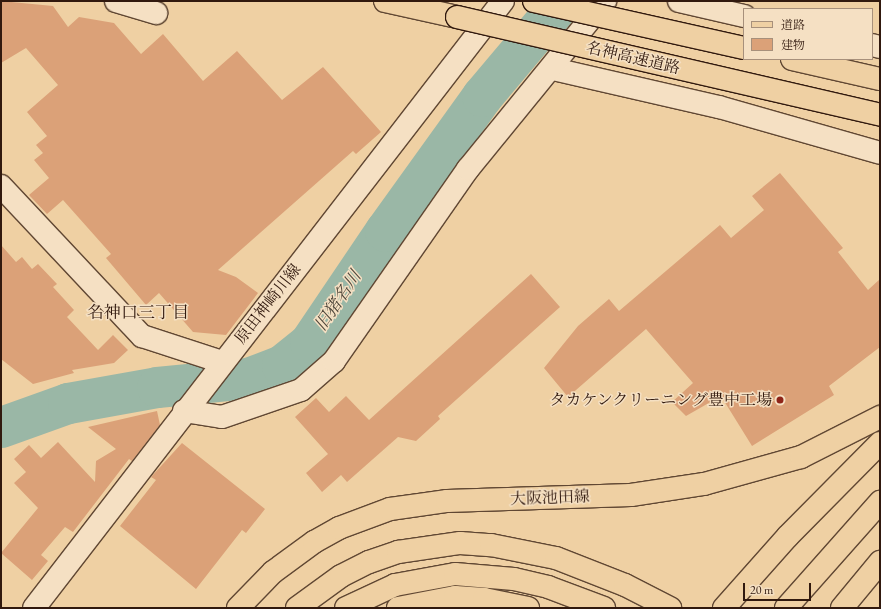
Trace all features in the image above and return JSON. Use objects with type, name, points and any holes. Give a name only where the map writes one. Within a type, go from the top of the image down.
[{"type":"main road","name":"名神高速道路","points":[[385,1],[880,115]]},
{"type":"main road","name":"名神高速道路","points":[[534,1],[743,48]]},
{"type":"main road","points":[[796,60],[880,79]]},
{"type":"main road","points":[[828,104],[880,119]]},
{"type":"main road","name":"大阪池田線","points":[[238,608],[273,572],[314,542],[339,528],[390,508],[447,501],[631,495],[704,484],[801,457],[880,417]]},
{"type":"main road","points":[[724,608],[788,536],[880,443]]},
{"type":"main road","points":[[786,608],[880,502]]},
{"type":"main road","points":[[803,608],[880,516]]},
{"type":"main road","points":[[297,608],[341,576],[368,562],[406,550],[460,543],[491,545],[556,558],[624,585],[670,608]]},
{"type":"main road","points":[[842,608],[880,562]]},
{"type":"main road","points":[[346,608],[395,585],[455,574],[514,579],[548,587],[604,608]]},
{"type":"main road","points":[[398,608],[455,597],[484,598],[528,608]]},
{"type":"street","points":[[116,1],[156,13]]},
{"type":"street","name":"原田神崎川線","points":[[34,608],[184,411],[503,1]]},
{"type":"street","points":[[184,411],[222,417],[301,390],[334,360],[468,169],[553,69],[605,1]]},
{"type":"street","points":[[679,1],[743,16]]},
{"type":"street","points":[[553,69],[719,107],[880,154]]},
{"type":"street","points":[[1,186],[142,336],[222,362]]},
{"type":"building","points":[[1,1],[53,6],[68,27],[79,17],[114,23],[141,54],[163,34],[203,81],[237,51],[282,100],[323,67],[381,132],[356,154],[353,151],[218,270],[236,277],[258,293],[226,335],[193,332],[159,293],[146,305],[106,258],[111,254],[63,200],[47,214],[29,195],[49,178],[34,160],[43,153],[36,145],[47,136],[27,112],[58,85],[26,48],[1,63]]},
{"type":"building","points":[[780,173],[843,248],[838,252],[868,290],[880,279],[880,347],[829,386],[834,395],[752,446],[721,396],[686,416],[672,402],[693,383],[646,329],[568,397],[544,368],[578,326],[609,299],[619,311],[720,225],[731,238],[764,210],[752,196]]},
{"type":"building","points":[[1,245],[16,262],[22,257],[32,269],[38,264],[57,284],[53,287],[74,310],[67,317],[98,350],[113,335],[128,350],[114,363],[72,370],[74,373],[33,384],[1,359]]},
{"type":"building","points":[[531,274],[560,307],[438,416],[440,419],[416,441],[398,437],[347,482],[341,475],[322,492],[306,473],[328,454],[295,417],[316,398],[329,412],[346,396],[369,420]]},
{"type":"building","points":[[157,411],[160,425],[132,461],[129,459],[73,532],[65,527],[41,555],[48,561],[32,580],[1,553],[38,508],[14,483],[26,472],[14,459],[29,445],[41,458],[58,442],[95,482],[96,461],[116,449],[88,427]]},
{"type":"building","points":[[182,443],[265,509],[246,533],[242,530],[196,589],[120,526],[156,480],[151,477]]},
{"type":"waterway","name":"旧猪名川","points":[[1,427],[68,403],[157,387],[248,378],[282,365],[310,342],[385,231],[482,96],[562,1]]},
{"type":"place","name":"タカケンクリーニング豊中工場","points":[[780,400]]},
{"type":"district","name":"名神口三丁目","points":[[138,313]]}]
